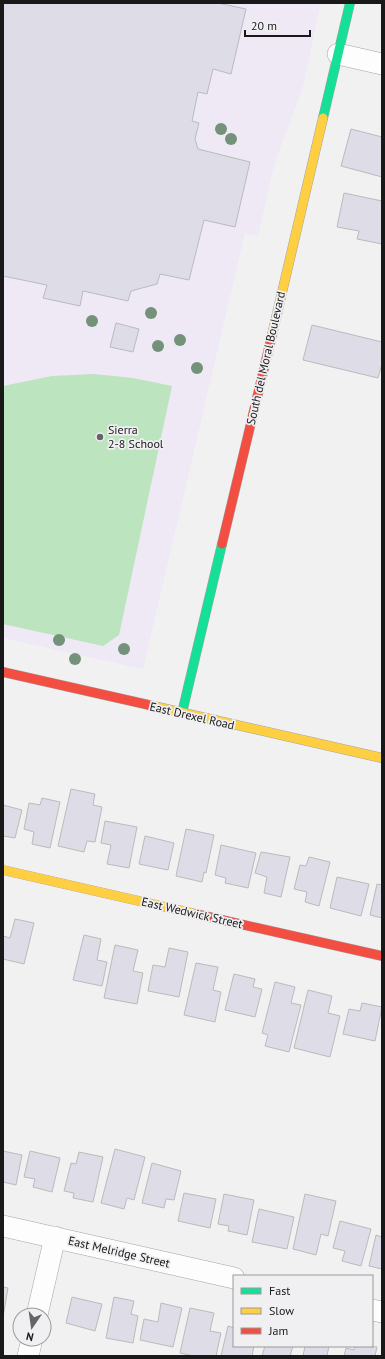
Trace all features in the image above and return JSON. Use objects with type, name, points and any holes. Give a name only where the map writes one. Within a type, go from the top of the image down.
[{"type":"street","name":"South del Moral Boulevard","points":[[182,713],[350,3]]},
{"type":"street","points":[[338,54],[382,64]]},
{"type":"street","name":"East Drexel Road","points":[[3,672],[382,758]]},
{"type":"street","name":"East Wedwick Street","points":[[3,870],[382,956]]},
{"type":"street","name":"East Melridge Street","points":[[3,1226],[233,1278]]},
{"type":"street","points":[[39,1307],[55,1237]]},
{"type":"shaded area","name":"Sierra 2-8 School","points":[[3,3],[321,3],[302,90],[275,162],[258,236],[245,233],[143,669],[3,638]]},
{"type":"green space","points":[[94,374],[133,378],[172,386],[119,635],[103,646],[3,624],[3,386],[52,376]]},
{"type":"building","points":[[3,3],[218,3],[246,9],[231,74],[213,69],[207,94],[198,92],[192,121],[199,123],[195,139],[198,149],[250,162],[235,227],[204,220],[189,280],[160,274],[157,284],[131,291],[128,301],[83,291],[80,306],[43,298],[47,285],[3,276]]},
{"type":"building","points":[[351,129],[382,137],[382,177],[341,166]]},
{"type":"building","points":[[344,193],[382,201],[382,244],[357,239],[359,231],[337,227]]},
{"type":"building","points":[[116,323],[139,329],[133,352],[110,347]]},
{"type":"building","points":[[312,325],[382,342],[382,364],[378,378],[303,360]]},
{"type":"building","points":[[71,789],[95,794],[93,805],[102,807],[95,842],[87,841],[84,852],[58,846]]},
{"type":"building","points":[[42,798],[60,802],[50,848],[32,844],[34,832],[24,829],[29,803],[40,805]]},
{"type":"building","points":[[3,805],[22,810],[15,838],[3,836]]},
{"type":"building","points":[[105,821],[137,827],[129,868],[107,864],[111,845],[101,843]]},
{"type":"building","points":[[186,829],[214,835],[206,873],[204,872],[202,882],[176,876]]},
{"type":"building","points":[[145,836],[174,843],[168,870],[139,864]]},
{"type":"building","points":[[221,845],[256,853],[248,888],[225,883],[226,878],[215,875]]},
{"type":"building","points":[[261,852],[290,857],[281,897],[264,893],[267,877],[255,873]]},
{"type":"building","points":[[309,857],[330,862],[319,906],[305,902],[307,892],[294,889],[300,865],[306,866]]},
{"type":"building","points":[[337,877],[369,884],[361,916],[330,908]]},
{"type":"building","points":[[377,884],[382,885],[382,918],[370,915]]},
{"type":"building","points":[[15,919],[34,923],[24,964],[3,959],[3,936],[10,938]]},
{"type":"building","points":[[84,935],[101,939],[97,960],[107,962],[102,986],[73,980]]},
{"type":"building","points":[[115,945],[138,950],[133,971],[143,973],[137,1004],[104,998]]},
{"type":"building","points":[[169,948],[188,952],[179,997],[148,991],[153,965],[165,967]]},
{"type":"building","points":[[196,963],[218,967],[213,990],[221,992],[215,1022],[184,1015]]},
{"type":"building","points":[[234,974],[255,979],[253,987],[262,989],[255,1017],[225,1010]]},
{"type":"building","points":[[275,982],[295,987],[291,1003],[301,1005],[289,1052],[265,1046],[268,1035],[262,1033]]},
{"type":"building","points":[[308,990],[332,996],[328,1013],[340,1016],[330,1057],[294,1048]]},
{"type":"building","points":[[362,1003],[382,1007],[375,1041],[343,1034],[349,1009],[360,1011]]},
{"type":"building","points":[[115,1149],[145,1157],[134,1200],[127,1198],[124,1209],[101,1203]]},
{"type":"building","points":[[3,1151],[22,1155],[16,1185],[3,1182]]},
{"type":"building","points":[[30,1151],[60,1158],[52,1192],[33,1187],[35,1179],[24,1177]]},
{"type":"building","points":[[79,1152],[103,1157],[93,1202],[73,1198],[74,1193],[64,1191],[71,1163],[76,1164]]},
{"type":"building","points":[[152,1163],[181,1171],[174,1200],[166,1199],[164,1208],[142,1203]]},
{"type":"building","points":[[184,1193],[216,1199],[210,1228],[178,1221]]},
{"type":"building","points":[[224,1194],[254,1200],[247,1235],[228,1231],[229,1226],[218,1224]]},
{"type":"building","points":[[305,1194],[336,1201],[328,1236],[321,1234],[316,1255],[293,1249]]},
{"type":"building","points":[[259,1209],[294,1217],[287,1249],[252,1242]]},
{"type":"building","points":[[340,1221],[371,1229],[361,1266],[342,1261],[345,1251],[333,1248]]},
{"type":"building","points":[[376,1235],[382,1237],[382,1269],[369,1266]]},
{"type":"building","points":[[3,1287],[8,1288],[3,1317]]},
{"type":"building","points":[[72,1297],[102,1304],[95,1331],[66,1323]]},
{"type":"building","points":[[114,1297],[134,1301],[131,1314],[138,1316],[133,1343],[106,1338]]},
{"type":"building","points":[[161,1303],[182,1308],[173,1347],[140,1340],[144,1319],[158,1322]]},
{"type":"building","points":[[190,1308],[214,1313],[210,1331],[221,1333],[216,1356],[193,1356],[180,1353]]},
{"type":"building","points":[[228,1326],[233,1328],[233,1347],[254,1347],[252,1356],[221,1356]]},
{"type":"building","points":[[265,1347],[293,1347],[290,1356],[262,1356]]},
{"type":"building","points":[[305,1347],[329,1347],[327,1356],[303,1356]]},
{"type":"building","points":[[355,1347],[377,1347],[375,1356],[344,1356],[346,1348],[354,1350]]},
{"type":"traffic: fast","points":[[323,118],[350,3]]},
{"type":"traffic: fast","points":[[182,713],[222,544]]},
{"type":"traffic: slow","points":[[272,335],[323,118]]},
{"type":"traffic: slow","points":[[149,705],[382,758]]},
{"type":"traffic: slow","points":[[3,870],[196,914]]},
{"type":"traffic: jam","points":[[222,544],[272,335]]},
{"type":"traffic: jam","points":[[3,672],[149,705]]},
{"type":"traffic: jam","points":[[196,914],[382,956]]},
{"type":"place","name":"Sierra 2-8 School","points":[[100,437]]}]
